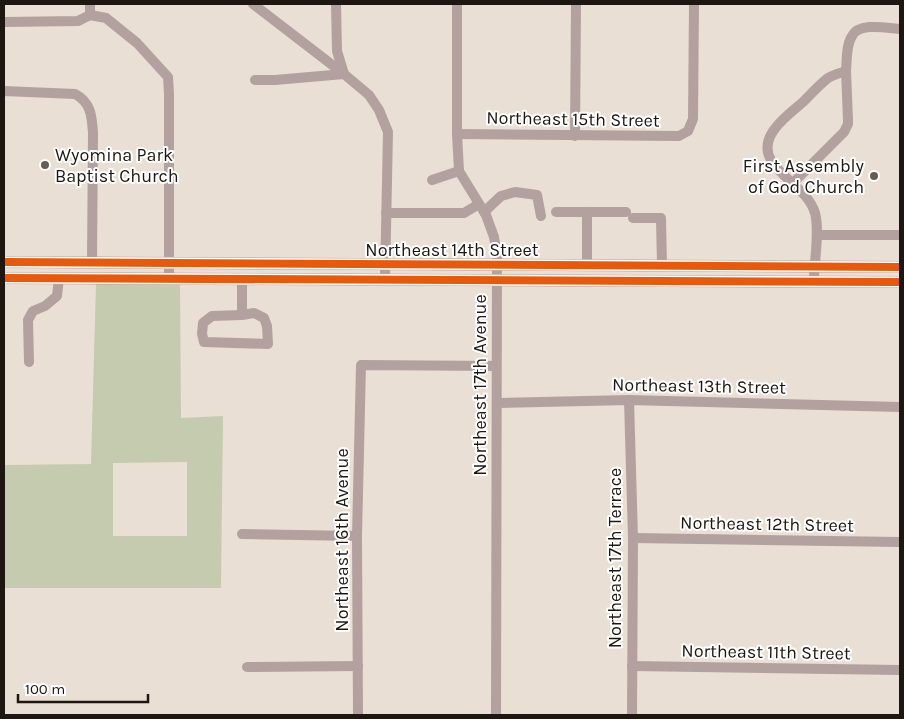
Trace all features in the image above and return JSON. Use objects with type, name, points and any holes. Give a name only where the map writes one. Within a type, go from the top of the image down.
[{"type":"main road","name":"Northeast 14th Street","points":[[4,262],[900,267]]},
{"type":"main road","name":"Northeast 14th Street","points":[[4,278],[900,282]]},
{"type":"street","points":[[90,4],[90,15]]},
{"type":"street","points":[[253,4],[369,95],[379,110],[388,132],[385,279]]},
{"type":"street","points":[[336,4],[337,51],[344,74]]},
{"type":"street","name":"Northeast 17th Avenue","points":[[457,4],[457,134],[459,171],[481,208],[494,237],[497,265],[496,715]]},
{"type":"street","points":[[576,4],[576,136]]},
{"type":"street","name":"Northeast 15th Street","points":[[457,134],[679,136],[688,131],[693,119],[694,4]]},
{"type":"street","points":[[4,22],[78,21],[90,15],[106,18],[136,43],[168,77],[169,279]]},
{"type":"street","points":[[792,183],[847,127],[846,71],[852,35],[859,29],[868,27],[900,29]]},
{"type":"street","points":[[814,281],[817,235],[816,214],[801,190],[780,171],[769,156],[768,143],[776,126],[829,78],[846,71]]},
{"type":"street","points":[[255,80],[344,74]]},
{"type":"street","points":[[4,91],[75,94],[80,96],[90,110],[93,133],[92,263]]},
{"type":"street","points":[[432,180],[459,171]]},
{"type":"street","points":[[386,213],[464,213],[481,208],[501,196],[515,192],[537,195],[542,216]]},
{"type":"street","points":[[556,212],[587,212],[661,218],[662,266]]},
{"type":"street","points":[[587,212],[588,265]]},
{"type":"street","points":[[817,235],[900,235]]},
{"type":"street","points":[[29,362],[28,320],[33,311],[45,306],[57,296],[59,278]]},
{"type":"street","points":[[242,279],[242,315]]},
{"type":"street","points":[[254,313],[264,318],[267,326],[268,344],[204,342],[202,334],[203,322],[212,316],[242,315],[254,313]]},
{"type":"street","name":"Northeast 16th Avenue","points":[[358,715],[357,536],[360,365],[496,366]]},
{"type":"street","name":"Northeast 13th Street","points":[[497,403],[629,400],[900,407]]},
{"type":"street","name":"Northeast 17th Terrace","points":[[629,400],[633,538],[632,715]]},
{"type":"street","points":[[242,534],[357,536]]},
{"type":"street","name":"Northeast 12th Street","points":[[633,538],[900,542]]},
{"type":"street","points":[[247,667],[358,666]]},
{"type":"street","name":"Northeast 11th Street","points":[[632,666],[900,670]]},
{"type":"green space","points":[[96,283],[180,284],[181,418],[223,416],[221,588],[4,588],[4,465],[91,464]],"holes":[[[187,462],[187,536],[113,536],[113,463]]]},
{"type":"cycle path","points":[[4,262],[900,267]]},
{"type":"cycle path","points":[[4,278],[900,282]]},
{"type":"place","name":"Wyomina Park Baptist Church","points":[[45,165]]},
{"type":"place","name":"First Assembly of God Church","points":[[874,176]]}]
